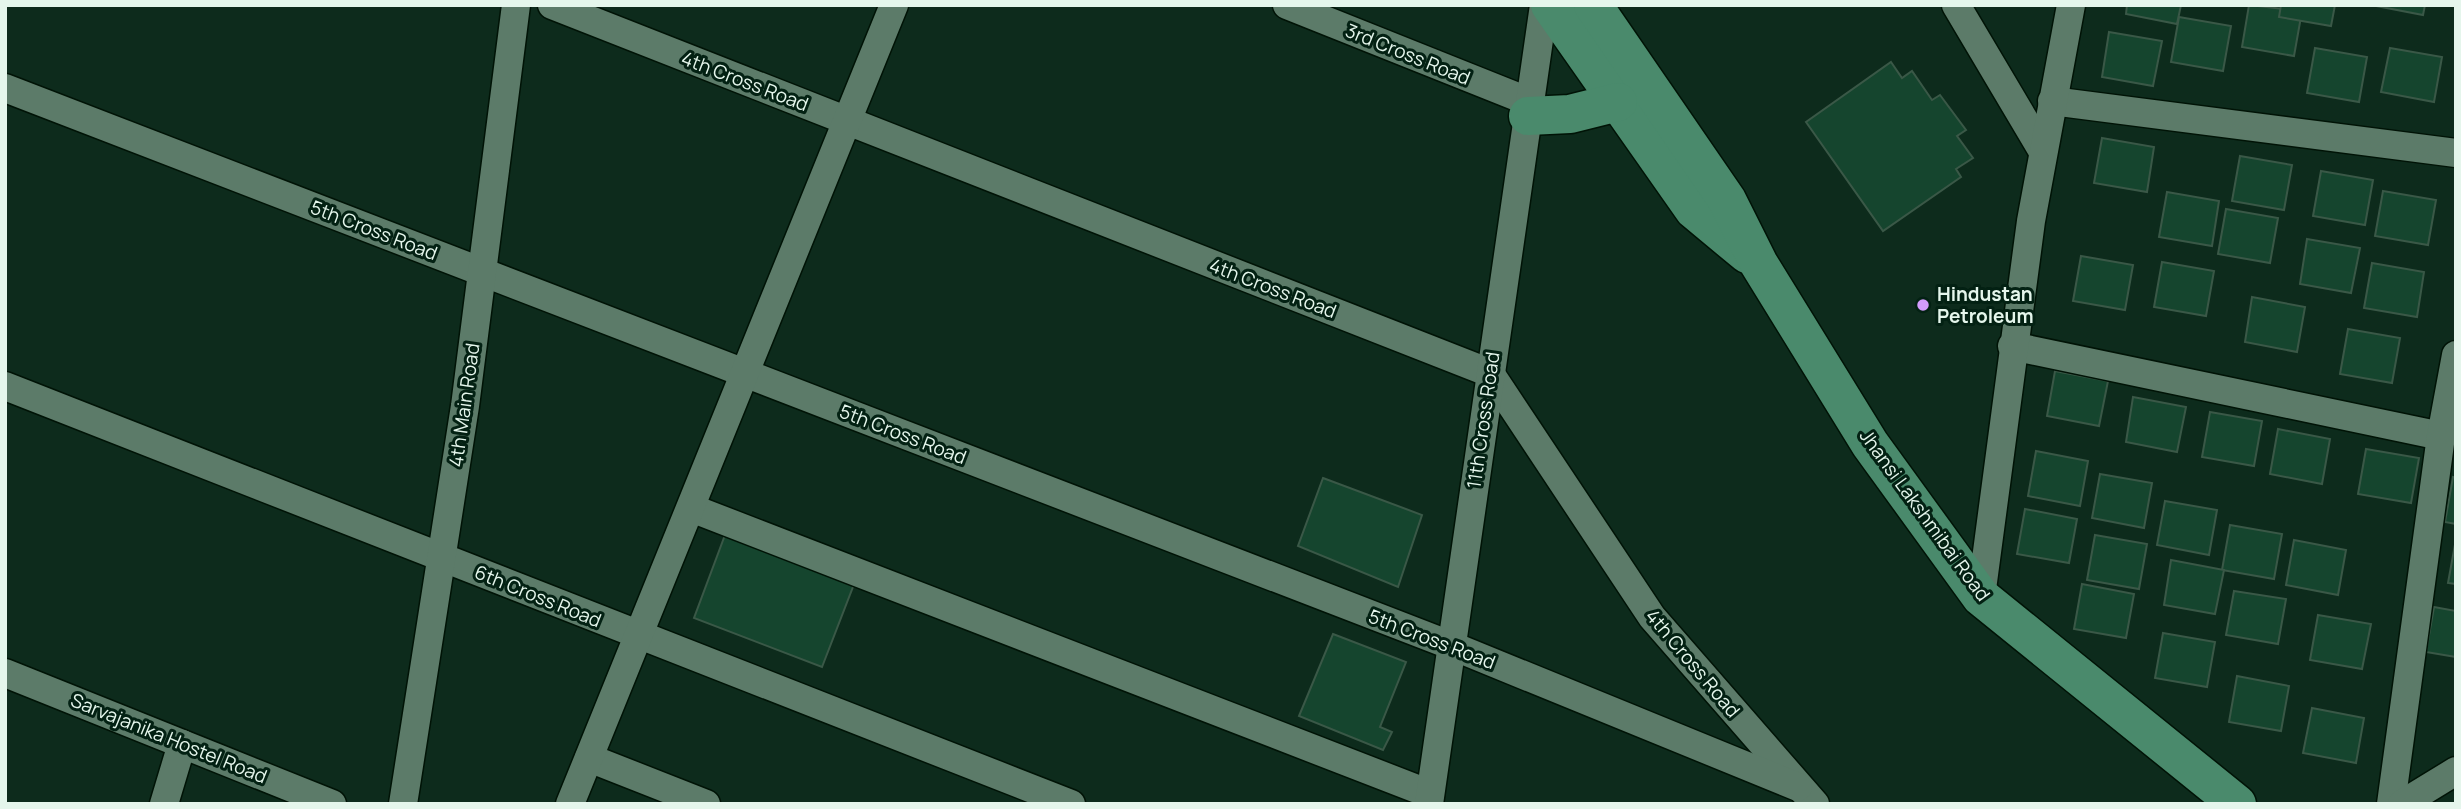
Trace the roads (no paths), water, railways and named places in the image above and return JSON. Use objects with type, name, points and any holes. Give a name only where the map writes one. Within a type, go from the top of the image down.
[{"type":"main road","name":"Jhansi Lakshmibai Road","points":[[1593,5],[1727,200],[1759,264],[1870,444],[1981,597],[2237,804]]},
{"type":"main road","name":"Jhansi Lakshmibai Road","points":[[1545,21],[1618,102],[1694,210],[1759,264]]},
{"type":"main road","points":[[1529,109],[1570,114],[1618,102]]},
{"type":"street","name":"4th Main Road","points":[[403,804],[442,557],[516,5]]},
{"type":"street","name":"4th Cross Road","points":[[552,5],[1490,373],[1652,617],[1807,795]]},
{"type":"street","points":[[570,804],[894,5]]},
{"type":"street","name":"3rd Cross Road","points":[[1287,5],[1529,109]]},
{"type":"street","name":"11th Cross Road","points":[[1430,799],[1529,109],[1545,21],[1544,5]]},
{"type":"street","points":[[1956,5],[2042,150]]},
{"type":"street","points":[[1981,597],[2012,346],[2042,150],[2071,5]]},
{"type":"street","name":"5th Cross Road","points":[[5,88],[1450,645],[1807,795]]},
{"type":"street","points":[[2052,101],[2456,153]]},
{"type":"street","points":[[2012,346],[2441,436]]},
{"type":"street","points":[[2391,804],[2441,436],[2456,355]]},
{"type":"street","name":"6th Cross Road","points":[[5,386],[1071,804]]},
{"type":"street","points":[[691,508],[1430,799]]},
{"type":"street","name":"Sarvajanika Hostel Road","points":[[5,673],[332,804]]},
{"type":"street","points":[[164,804],[182,744]]},
{"type":"street","points":[[589,758],[706,804]]},
{"type":"street","points":[[2402,804],[2456,771]]},
{"type":"place","name":"Hindustan Petroleum","points":[[1923,305]]}]
